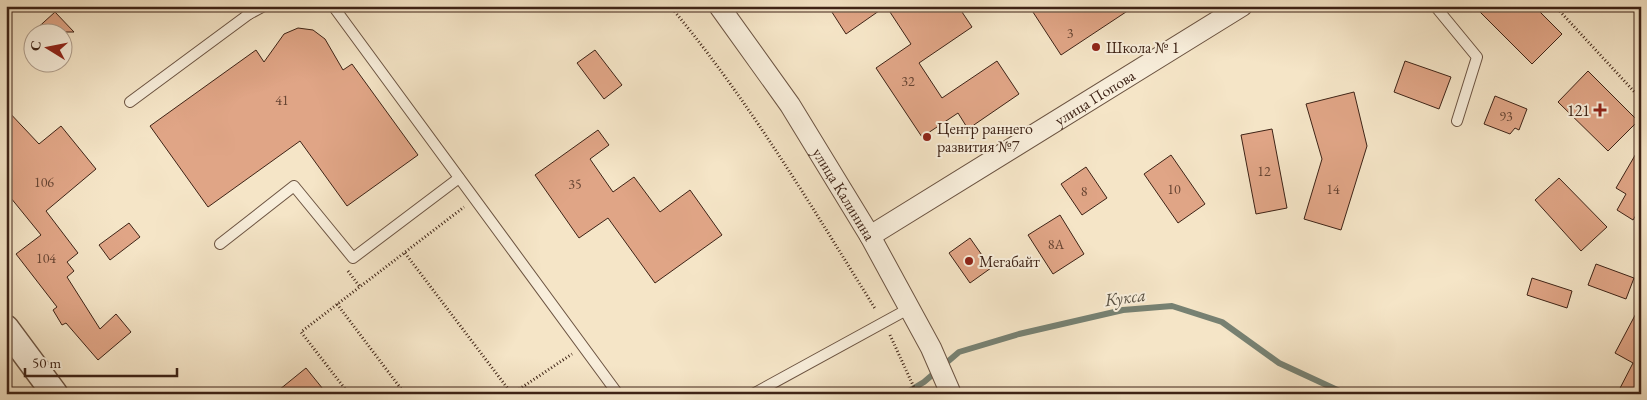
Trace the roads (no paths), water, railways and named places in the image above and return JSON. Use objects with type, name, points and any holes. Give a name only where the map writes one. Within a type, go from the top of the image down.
[{"type":"street","name":"улица Калинина","points":[[719,6],[790,105],[870,236],[932,348],[951,392]]},
{"type":"street","name":"улица Попова","points":[[870,236],[1242,6]]},
{"type":"street","points":[[6,328],[55,394]]},
{"type":"lane","points":[[130,102],[247,10],[264,6]]},
{"type":"lane","points":[[333,6],[618,394]]},
{"type":"lane","points":[[1435,6],[1476,57],[1457,121]]},
{"type":"lane","points":[[220,244],[294,186],[353,258],[459,178]]},
{"type":"lane","points":[[752,394],[910,308]]},
{"type":"waterway","name":"Кукса","points":[[904,394],[924,382],[959,352],[1019,334],[1123,310],[1172,306],[1222,322],[1279,363],[1346,394]]},
{"type":"place","name":"Школа № 1","points":[[1096,47]]},
{"type":"place","name":"121","points":[[1600,110]]},
{"type":"place","name":"Центр раннего развития №7","points":[[927,137]]},
{"type":"place","name":"Мегабайт","points":[[969,261]]}]
